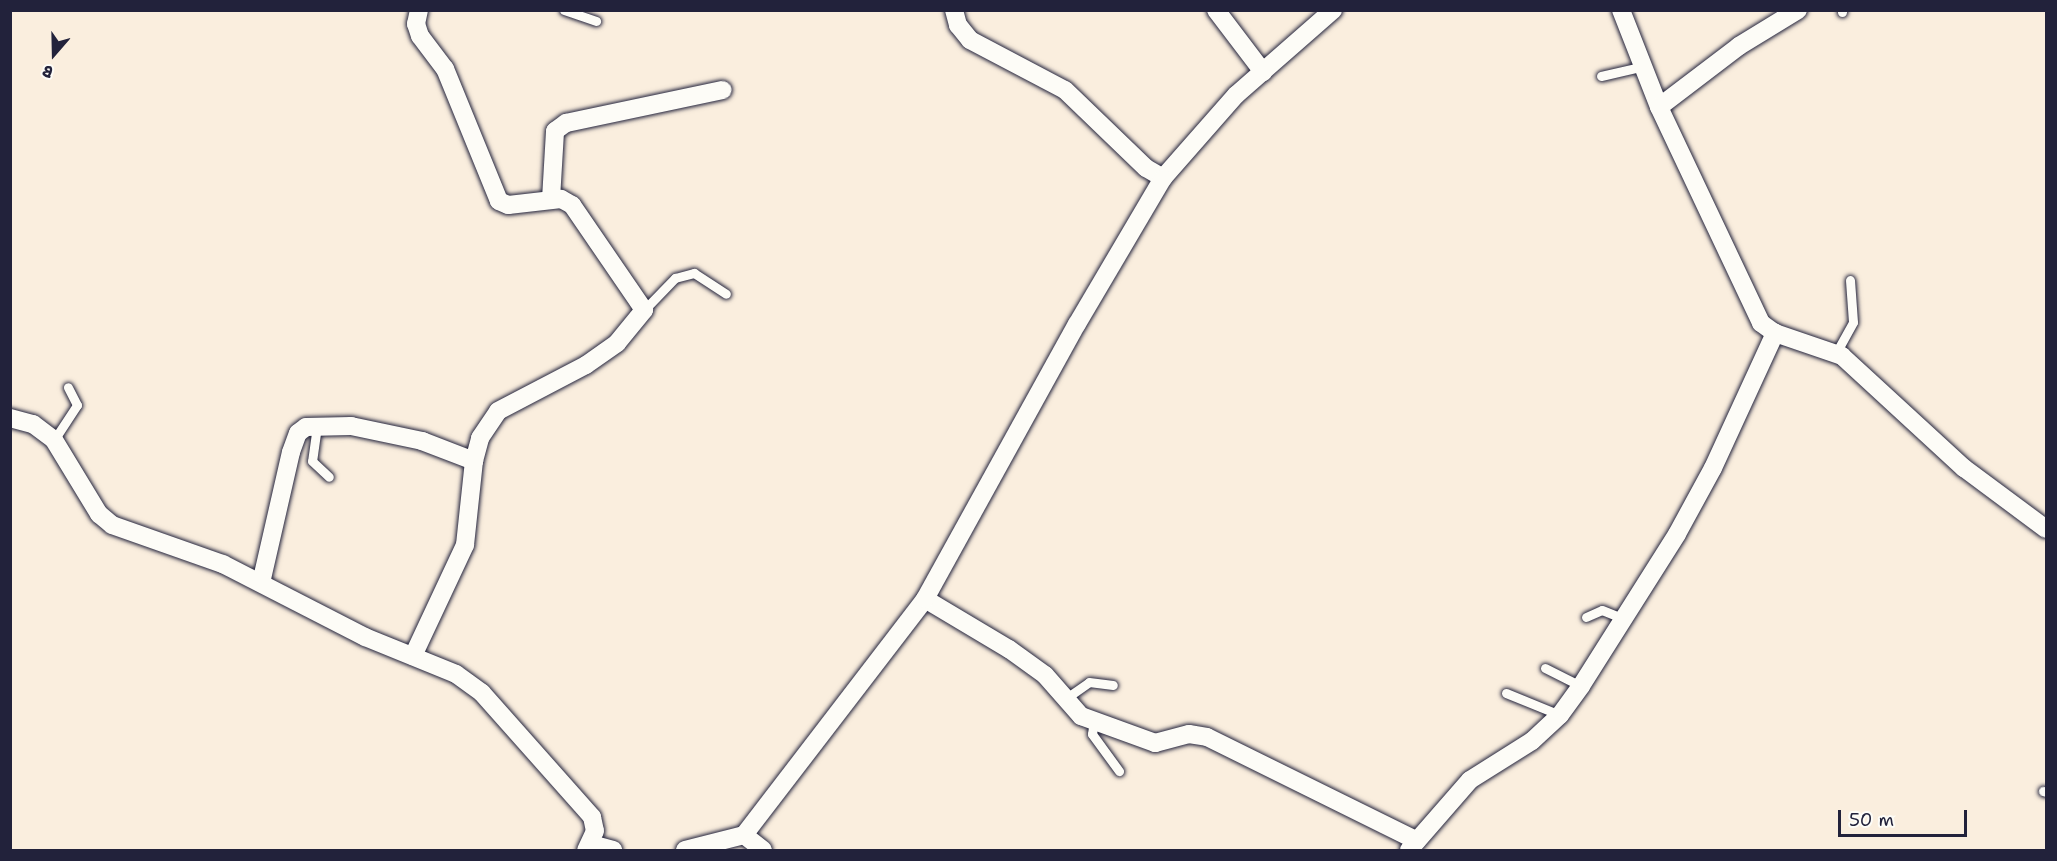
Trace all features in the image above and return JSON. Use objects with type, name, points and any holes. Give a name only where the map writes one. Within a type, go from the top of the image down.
[{"type":"street","points":[[413,656],[465,545],[474,461],[480,438],[498,411],[586,365],[617,343],[644,310],[572,205],[551,199],[508,205],[499,201],[445,69],[420,36],[416,24],[419,10]]},
{"type":"street","points":[[954,10],[958,25],[970,40],[1065,90],[1146,168],[1163,178]]},
{"type":"street","points":[[1215,10],[1263,72]]},
{"type":"street","points":[[685,850],[744,835],[925,599],[1077,324],[1163,178],[1236,95],[1333,10]]},
{"type":"street","points":[[1622,10],[1659,107],[1761,323],[1774,333],[1836,353],[1964,468],[2046,529]]},
{"type":"street","points":[[1659,107],[1739,46],[1798,10]]},
{"type":"street","points":[[551,199],[553,139],[555,131],[566,123],[723,90]]},
{"type":"street","points":[[925,599],[1009,649],[1045,675],[1081,716],[1155,743],[1189,734],[1207,737],[1413,846],[1470,780],[1532,741],[1560,715],[1581,686],[1624,619],[1713,468],[1774,333]]},
{"type":"street","points":[[10,418],[33,424],[54,440],[99,514],[112,525],[223,564],[365,636],[456,674],[482,693],[592,817],[602,849]]},
{"type":"street","points":[[261,583],[291,452],[298,433],[317,426],[351,426],[422,441],[474,461]]},
{"type":"street","points":[[744,835],[763,850]]},
{"type":"lane","points":[[564,10],[596,21]]},
{"type":"lane","points":[[1601,76],[1644,66]]},
{"type":"lane","points":[[644,310],[675,278],[694,273],[726,294]]},
{"type":"lane","points":[[1836,353],[1853,322],[1850,280]]},
{"type":"lane","points":[[54,440],[77,405],[68,387]]},
{"type":"lane","points":[[317,426],[312,461],[329,477]]},
{"type":"lane","points":[[1586,617],[1602,610],[1624,619]]},
{"type":"lane","points":[[1545,668],[1581,686]]},
{"type":"lane","points":[[1065,699],[1089,682],[1113,684]]},
{"type":"lane","points":[[1506,693],[1560,715]]},
{"type":"lane","points":[[1094,721],[1092,734],[1119,771]]}]
